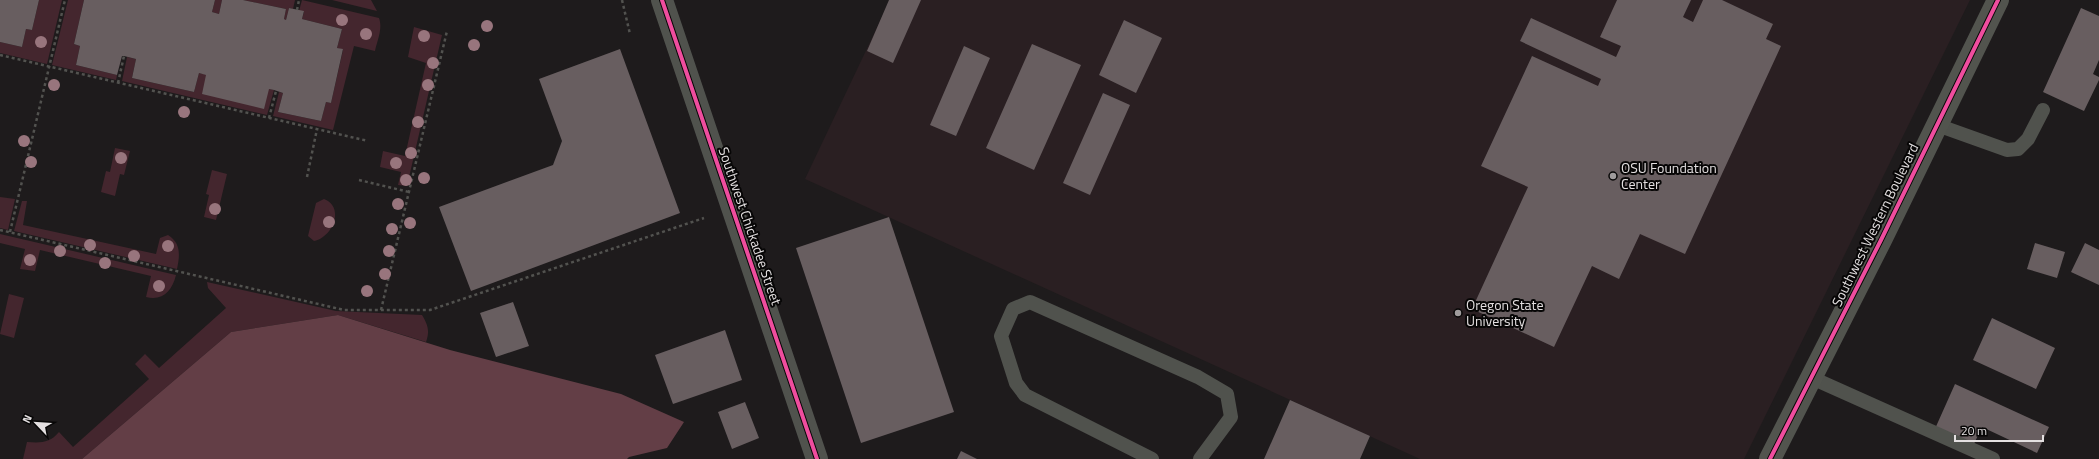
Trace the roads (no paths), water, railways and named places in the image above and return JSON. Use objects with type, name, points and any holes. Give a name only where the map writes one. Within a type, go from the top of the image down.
[{"type":"main road","name":"Southwest Western Boulevard","points":[[1770,459],[1812,378],[1998,0]]},
{"type":"street","name":"Southwest Chickadee Street","points":[[662,0],[818,459]]},
{"type":"lane","points":[[1937,125],[2007,150],[2018,149],[2028,139],[2043,110]]},
{"type":"lane","points":[[1152,459],[1025,395],[1016,383],[1001,336],[1013,309],[1030,302],[1198,377],[1227,394],[1231,416],[1200,459]]},
{"type":"lane","points":[[1812,378],[1993,459]]},
{"type":"place","name":"OSU Foundation Center","points":[[1613,176]]},
{"type":"place","name":"Oregon State University","points":[[1458,313]]}]
